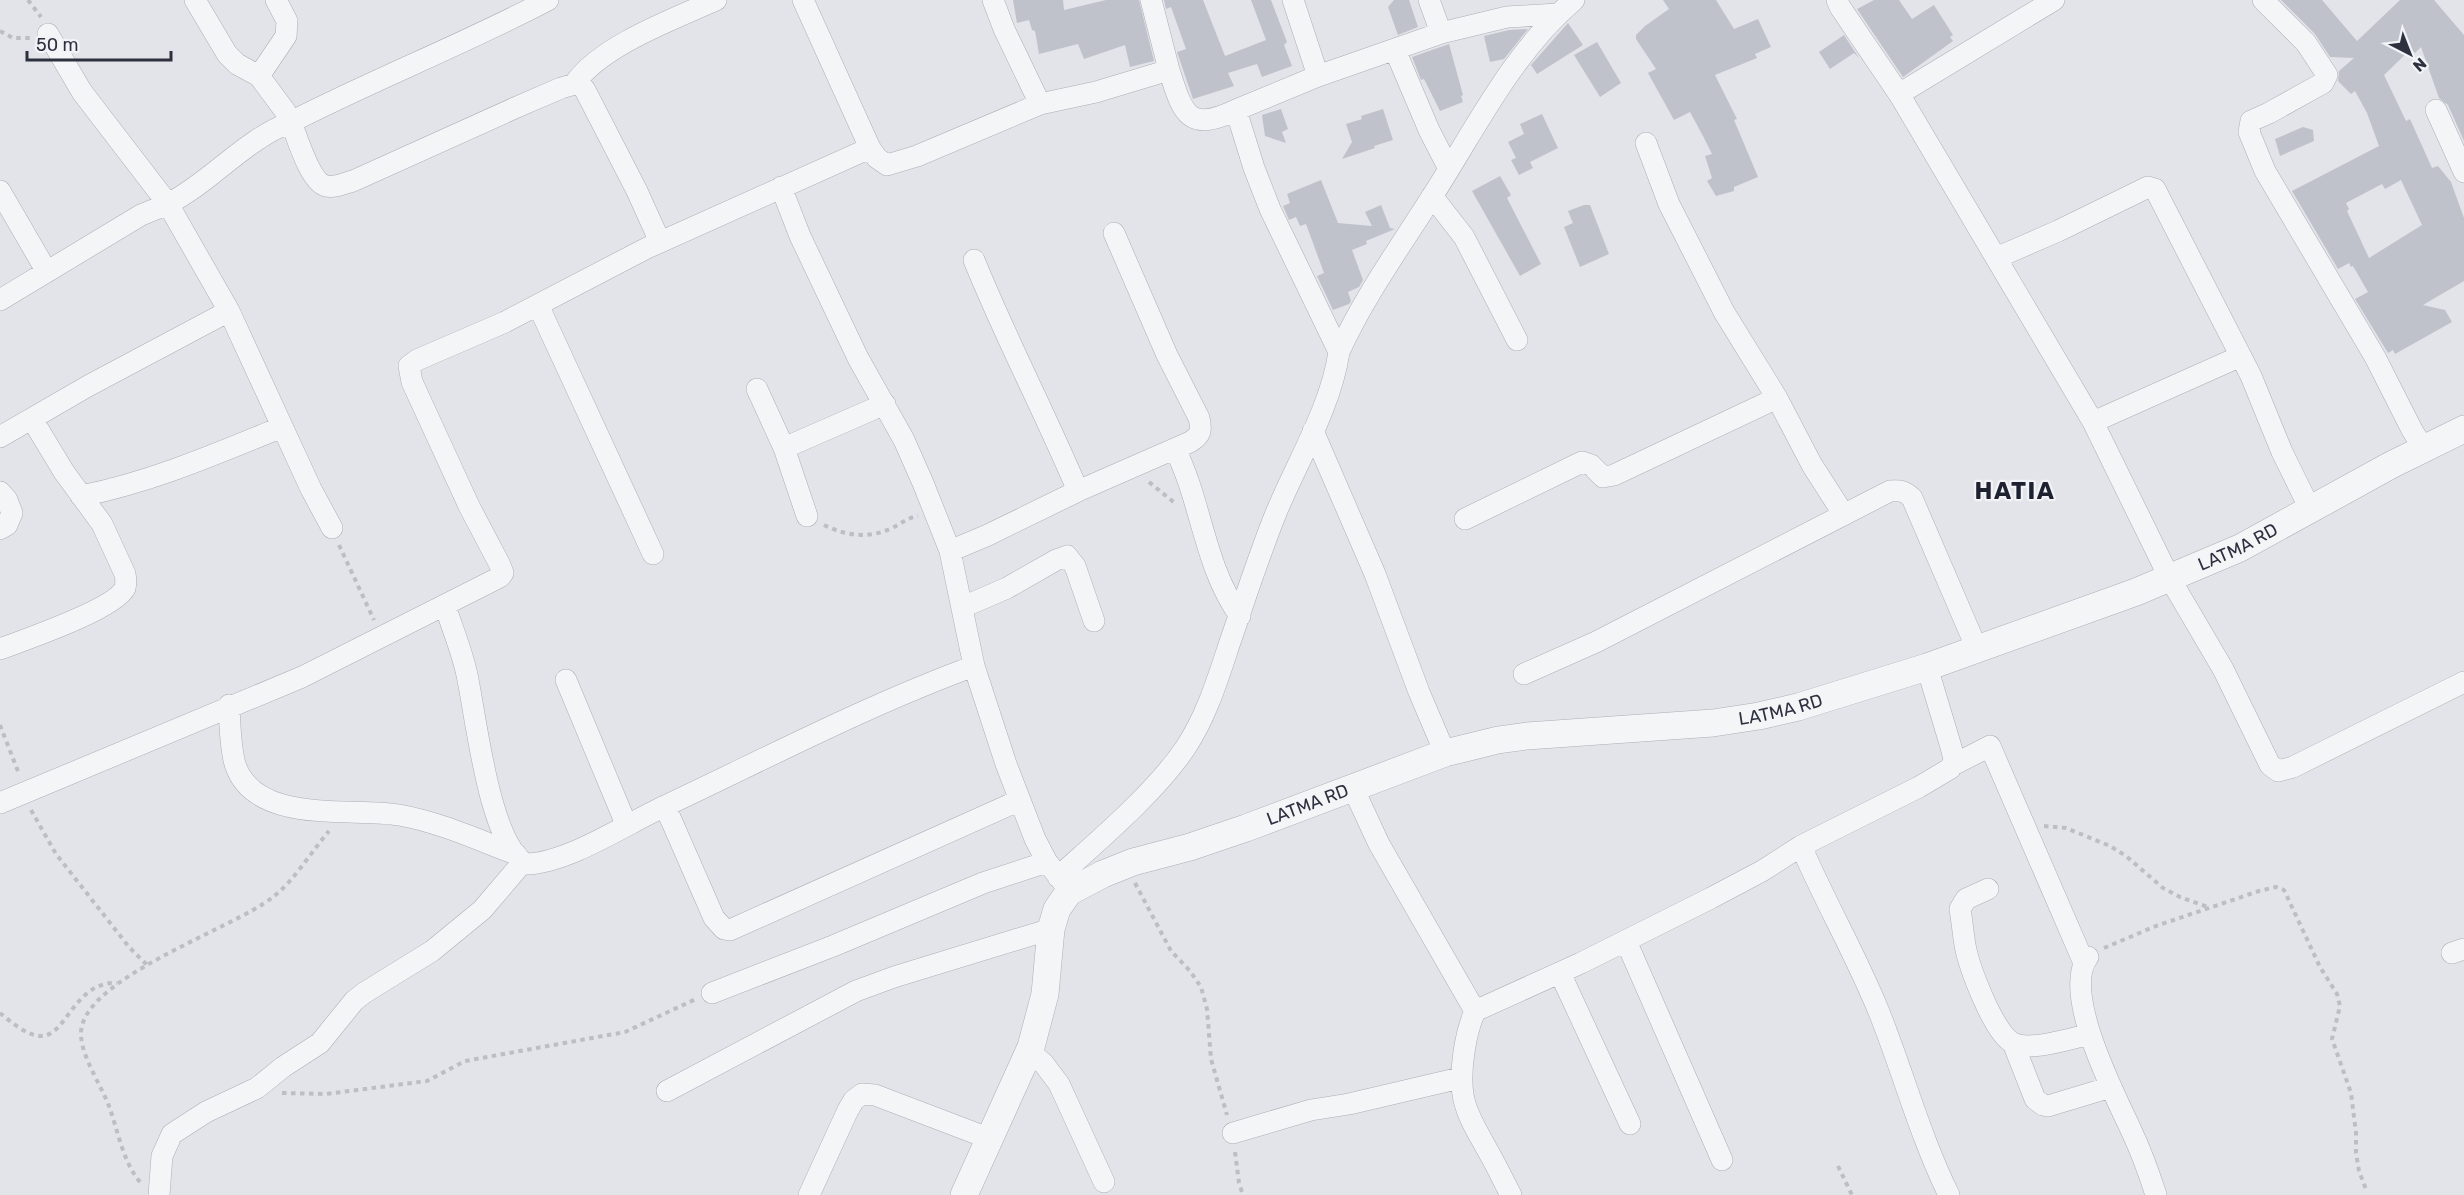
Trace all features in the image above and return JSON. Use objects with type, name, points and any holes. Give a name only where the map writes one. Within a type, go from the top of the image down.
[{"type":"street","points":[[195,0],[227,54],[237,64],[259,76],[285,111],[313,175],[320,184],[334,186],[353,180],[575,83],[587,68],[608,52],[716,0]]},
{"type":"street","points":[[259,76],[286,36],[287,21],[276,0]]},
{"type":"street","points":[[0,300],[141,215],[168,204],[200,184],[263,134],[339,97],[382,80],[497,27],[548,0]]},
{"type":"street","points":[[803,0],[870,148],[883,163],[894,165],[1040,104],[1096,92],[1169,70]]},
{"type":"street","points":[[993,0],[1004,29],[1040,104]]},
{"type":"street","points":[[1151,0],[1169,70],[1182,105],[1193,117],[1207,122],[1318,76],[1440,33],[1507,17],[1558,14]]},
{"type":"street","points":[[1293,0],[1318,76]]},
{"type":"street","points":[[1429,0],[1440,33]]},
{"type":"street","points":[[712,993],[833,946],[983,883],[1058,877],[1164,774],[1186,747],[1217,681],[1276,513],[1312,431],[1337,366],[1339,352],[1349,330],[1396,251],[1529,46],[1574,0]]},
{"type":"street","points":[[1837,0],[1840,8],[1899,94],[2093,422],[2169,577],[2223,669],[2270,765],[2278,771],[2293,767],[2464,682]]},
{"type":"street","points":[[1899,94],[2054,0]]},
{"type":"street","points":[[2263,0],[2306,43],[2327,75],[2323,83],[2251,121],[2249,132],[2265,171],[2375,357],[2424,449]]},
{"type":"street","points":[[48,34],[82,92],[103,116],[168,204],[229,310],[311,489],[332,528]]},
{"type":"street","points":[[1395,50],[1429,130],[1449,170]]},
{"type":"street","points":[[575,83],[579,83],[585,90],[637,191],[660,242]]},
{"type":"street","points":[[1236,110],[1254,168],[1270,209],[1339,352]]},
{"type":"street","points":[[2436,110],[2464,172]]},
{"type":"street","points":[[1646,142],[1669,204],[1692,250],[1743,346],[1777,398],[1812,465],[1844,515]]},
{"type":"street","points":[[0,803],[302,676],[496,580],[503,571],[412,382],[409,366],[417,360],[505,322],[660,242],[870,148]]},
{"type":"street","points":[[1996,258],[2152,187],[2157,191],[2189,259],[2241,356],[2259,393],[2282,452],[2310,509]]},
{"type":"street","points":[[781,188],[800,236],[858,358],[904,440],[940,523],[950,551],[974,666],[1035,839],[1058,877],[1057,909],[1051,929],[1040,1021],[1029,1051],[964,1195]]},
{"type":"street","points":[[0,191],[47,272]]},
{"type":"street","points":[[1432,196],[1464,237],[1517,340]]},
{"type":"street","points":[[950,551],[1175,449],[1198,436],[1201,428],[1199,418],[1167,355],[1114,233]]},
{"type":"street","points":[[974,260],[1002,329],[1049,424],[1078,491]]},
{"type":"street","points":[[538,305],[653,554]]},
{"type":"street","points":[[0,437],[229,310]]},
{"type":"street","points":[[2093,422],[2241,356]]},
{"type":"street","points":[[757,389],[784,448],[807,516]]},
{"type":"street","points":[[1465,519],[1582,462],[1591,465],[1603,477],[1623,471],[1777,398]]},
{"type":"street","points":[[784,448],[885,404]]},
{"type":"street","points":[[0,649],[85,615],[117,597],[124,589],[125,574],[102,524],[64,472],[32,419]]},
{"type":"street","points":[[81,496],[113,490],[188,466],[282,427]]},
{"type":"street","name":"LATMA RD","points":[[1058,877],[1103,874],[1133,862],[1190,847],[1445,753],[1498,740],[1713,723],[1759,716],[1798,707],[1927,668],[2136,591],[2240,548],[2464,429]]},
{"type":"street","points":[[1312,431],[1375,574],[1422,701],[1445,753]]},
{"type":"street","points":[[1175,449],[1198,511],[1215,572],[1223,592],[1240,616]]},
{"type":"street","points":[[1524,674],[1596,642],[1890,491],[1906,492],[1912,498],[1977,649]]},
{"type":"street","points":[[0,492],[7,500],[12,513],[7,525],[0,529]]},
{"type":"street","points":[[963,607],[1007,588],[1067,556],[1075,566],[1094,621]]},
{"type":"street","points":[[445,605],[466,672],[486,782],[493,804],[519,858]]},
{"type":"street","points":[[229,705],[236,765],[249,788],[274,803],[311,811],[348,810],[413,818],[454,830],[531,864],[580,849],[665,806],[902,694],[974,666]]},
{"type":"street","points":[[1927,668],[1951,747],[1953,765]]},
{"type":"street","points":[[566,680],[626,825]]},
{"type":"street","points":[[1511,1195],[1464,1104],[1460,1078],[1468,1028],[1475,1011],[1626,941],[1762,871],[1801,846],[1919,787],[1943,774],[1953,765],[1990,746],[2086,960],[2081,972],[2081,992],[2090,1034],[2156,1195]]},
{"type":"street","points":[[1353,788],[1379,844],[1475,1011]]},
{"type":"street","points":[[665,806],[714,918],[724,929],[730,930],[1020,800]]},
{"type":"street","points":[[1801,846],[1878,1010],[1921,1130],[1949,1195]]},
{"type":"street","points":[[151,1190],[172,1134],[206,1112],[257,1088],[326,1037],[343,1014],[364,993],[432,951],[482,910],[519,858]]},
{"type":"street","points":[[1988,889],[1961,904],[1965,947],[1990,1014],[2005,1037],[2013,1043],[2035,1099],[2048,1106],[2111,1087]]},
{"type":"street","points":[[667,1091],[856,991],[894,977],[1051,929]]},
{"type":"street","points":[[1626,941],[1722,1160]]},
{"type":"street","points":[[1560,973],[1630,1124]]},
{"type":"street","points":[[2013,1043],[2038,1045],[2090,1034]]},
{"type":"street","points":[[1029,1051],[1044,1064],[1059,1084],[1104,1182]]},
{"type":"street","points":[[1233,1133],[1311,1110],[1368,1100],[1460,1078]]},
{"type":"street","points":[[809,1195],[848,1110],[854,1100],[862,1094],[875,1095],[988,1138]]},
{"type":"path","points":[[1145,479],[1182,508],[1194,515],[1198,511]]},
{"type":"path","points":[[807,516],[841,533],[858,535],[879,534],[907,518],[919,516],[940,523]]},
{"type":"path","points":[[332,528],[382,637]]},
{"type":"path","points":[[0,725],[42,833],[129,947],[147,965]]},
{"type":"path","points":[[151,1190],[128,1161],[108,1104],[85,1052],[80,1035],[82,1022],[90,1009],[117,983],[274,897],[348,810]]},
{"type":"path","points":[[2038,829],[2050,825],[2104,843],[2126,856],[2163,888],[2209,908]]},
{"type":"path","points":[[1133,862],[1134,881],[1156,926],[1171,951],[1190,970],[1203,992],[1207,1009],[1211,1059],[1233,1133],[1239,1183],[1243,1195]]},
{"type":"path","points":[[2086,960],[2124,938],[2276,887],[2284,890],[2314,955],[2337,994],[2340,1006],[2332,1040],[2351,1093],[2358,1162],[2367,1192]]},
{"type":"path","points":[[0,1013],[30,1033],[46,1036],[57,1028],[84,994],[110,983],[117,983]]},
{"type":"path","points":[[257,1088],[287,1094],[326,1094],[417,1083],[435,1077],[465,1061],[625,1032],[712,993]]},
{"type":"path","points":[[1838,1166],[1852,1195]]},
{"type":"building","points":[[1013,0],[1063,0],[1064,10],[1106,0],[1139,0],[1154,61],[1130,67],[1125,45],[1084,59],[1078,44],[1039,54],[1035,31],[1032,30],[1029,20],[1017,23]]},
{"type":"building","points":[[1164,0],[1203,0],[1225,56],[1266,40],[1251,0],[1271,0],[1287,42],[1284,45],[1292,66],[1262,77],[1257,64],[1228,73],[1234,86],[1193,99],[1177,52],[1186,49],[1171,7],[1166,9]]},
{"type":"building","points":[[1394,0],[1409,0],[1418,27],[1398,35],[1388,7]]},
{"type":"building","points":[[1663,0],[1716,0],[1734,29],[1758,19],[1771,47],[1755,54],[1757,58],[1715,75],[1737,119],[1734,120],[1758,177],[1734,187],[1734,191],[1716,196],[1707,181],[1712,178],[1705,156],[1712,154],[1690,112],[1674,120],[1648,73],[1656,69],[1636,39],[1636,35],[1669,9]]},
{"type":"building","points":[[1874,0],[1899,0],[1912,19],[1934,5],[1953,35],[1950,37],[1953,41],[1903,77],[1857,9]]},
{"type":"building","points":[[2281,0],[2322,0],[2357,41],[2400,0],[2434,0],[2464,35],[2464,141],[2448,105],[2439,98],[2421,47],[2415,53],[2411,49],[2384,75],[2406,121],[2410,119],[2432,168],[2438,166],[2451,182],[2464,218],[2464,281],[2423,305],[2445,310],[2452,322],[2395,354],[2393,350],[2388,353],[2355,299],[2368,292],[2353,266],[2351,267],[2349,263],[2338,269],[2292,191],[2379,146],[2367,113],[2355,91],[2351,94],[2338,81],[2339,71],[2354,58],[2330,57],[2315,34]],"holes":[[[2401,180],[2422,225],[2369,258],[2347,211],[2349,209],[2346,203],[2382,184],[2385,189]]]},
{"type":"building","points":[[1568,23],[1583,45],[1537,74],[1531,65]]},
{"type":"building","points":[[1528,29],[1504,59],[1490,62],[1484,36],[1509,30]]},
{"type":"building","points":[[1844,35],[1859,58],[1854,53],[1830,69],[1819,52]]},
{"type":"building","points":[[1597,42],[1621,83],[1600,97],[1574,55]]},
{"type":"building","points":[[1449,44],[1463,102],[1440,111],[1424,79],[1421,80],[1412,57]]},
{"type":"building","points":[[1281,109],[1288,129],[1282,132],[1286,143],[1265,136],[1262,115]]},
{"type":"building","points":[[1383,109],[1393,140],[1342,159],[1352,142],[1346,124]]},
{"type":"building","points":[[1542,114],[1558,148],[1530,162],[1533,168],[1519,175],[1511,160],[1516,158],[1508,142],[1524,134],[1520,124]]},
{"type":"building","points":[[2303,127],[2313,130],[2314,141],[2280,156],[2275,139]]},
{"type":"building","points":[[1500,176],[1511,195],[1507,198],[1541,264],[1520,276],[1472,191]]},
{"type":"building","points":[[1321,180],[1338,223],[1372,226],[1365,212],[1381,205],[1390,228],[1395,229],[1366,241],[1367,244],[1352,250],[1363,280],[1359,287],[1348,292],[1351,301],[1349,304],[1333,310],[1317,276],[1324,273],[1306,224],[1300,226],[1296,217],[1289,220],[1283,206],[1290,203],[1287,194]]},
{"type":"building","points":[[1590,205],[1609,254],[1580,267],[1564,227],[1573,223],[1568,211]]},
{"type":"district","name":"HATIA","points":[[2015,491]]}]
